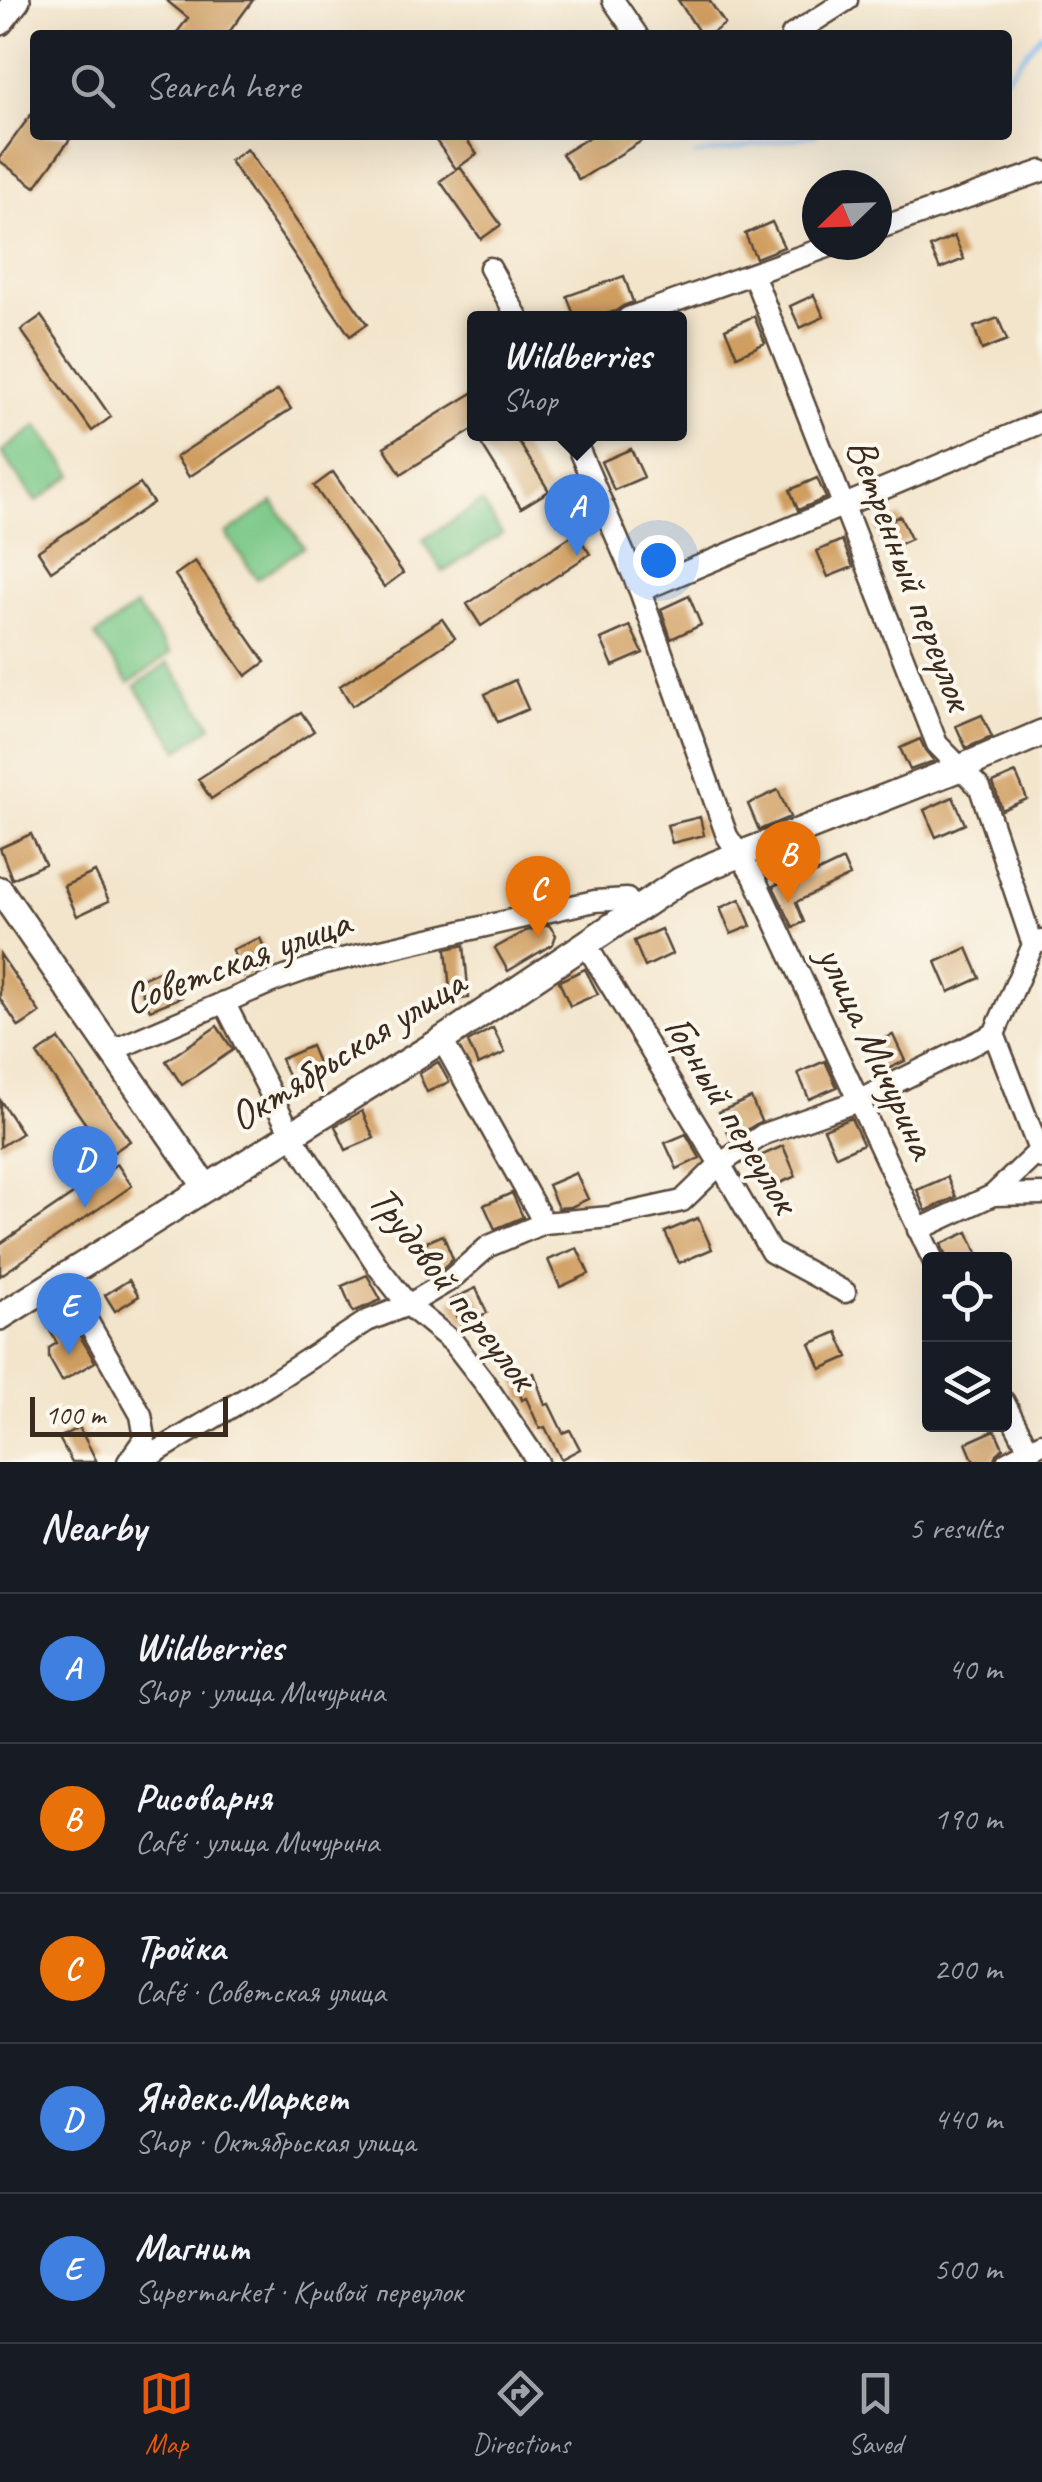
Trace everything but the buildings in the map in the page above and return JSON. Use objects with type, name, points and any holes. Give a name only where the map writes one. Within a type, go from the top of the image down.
[{"type":"main road","points":[[0,22],[17,0]]},
{"type":"main road","points":[[739,855],[1042,733]]},
{"type":"main road","name":"Октябрьская улица","points":[[0,1317],[442,1040],[681,880],[739,855]]},
{"type":"main road","points":[[0,890],[206,1187]]},
{"type":"street","points":[[613,0],[633,30]]},
{"type":"street","points":[[800,30],[848,0]]},
{"type":"street","points":[[892,224],[1042,170]]},
{"type":"street","points":[[648,311],[802,256]]},
{"type":"street","points":[[490,268],[514,311]]},
{"type":"street","name":"Ветренный переулок","points":[[753,274],[937,744],[980,788],[1037,943]]},
{"type":"street","points":[[640,591],[1042,422]]},
{"type":"street","name":"улица Мичурина","points":[[575,441],[640,591],[727,836],[754,878],[929,1252]]},
{"type":"street","name":"Советская улица","points":[[111,1051],[325,963],[596,901],[627,899]]},
{"type":"street","name":"Горный переулок","points":[[584,943],[770,1252],[845,1292]]},
{"type":"street","points":[[140,1462],[367,1321],[408,1305],[450,1280],[489,1246],[544,1223],[610,1217],[682,1200],[720,1164],[764,1134],[858,1101],[994,1034],[1037,943]]},
{"type":"street","name":"Трудовой переулок","points":[[224,1002],[292,1134],[379,1268],[408,1305],[453,1342],[538,1462]]},
{"type":"street","points":[[918,1230],[993,1195],[1041,1154],[1034,1115],[994,1034]]},
{"type":"street","points":[[442,1040],[544,1223]]},
{"type":"street","points":[[993,1195],[1042,1194]]},
{"type":"street","points":[[63,1278],[141,1415],[145,1438],[128,1462]]},
{"type":"street","points":[[1008,1462],[1035,1447],[1012,1414]]},
{"type":"green space","points":[[37,426],[73,475],[36,502],[1,452]]},
{"type":"green space","points":[[273,502],[304,547],[257,579],[226,534]]},
{"type":"green space","points":[[482,502],[502,534],[443,572],[423,540]]},
{"type":"green space","points":[[136,606],[170,654],[129,683],[95,636]]},
{"type":"green space","points":[[168,663],[212,726],[179,750],[135,686]]},
{"type":"waterway","points":[[1012,70],[1042,33]]},
{"type":"waterway","points":[[695,155],[786,140]]},
{"type":"place","name":"Wildberries","points":[[577,556]]},
{"type":"place","name":"Рисоварня","points":[[788,903]]},
{"type":"place","name":"Тройка","points":[[538,938]]},
{"type":"place","name":"Яндекс.Маркет","points":[[85,1208]]},
{"type":"place","name":"Магнит","points":[[69,1355]]}]
